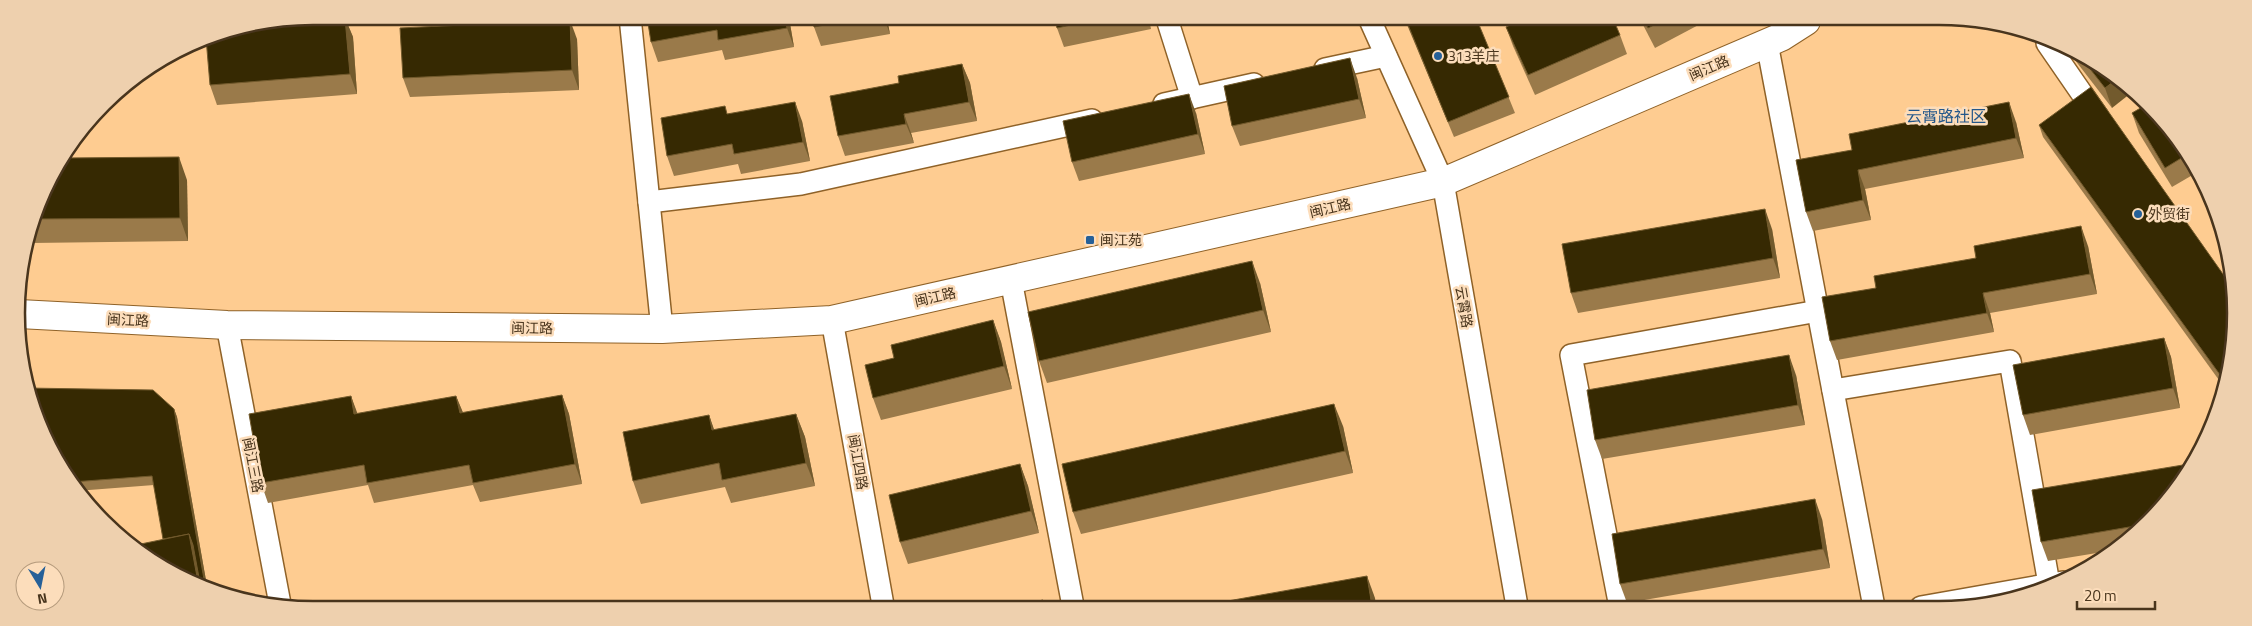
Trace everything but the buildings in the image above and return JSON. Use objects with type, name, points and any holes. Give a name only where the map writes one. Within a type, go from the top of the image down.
[{"type":"street","points":[[631,25],[662,329]]},
{"type":"street","points":[[1169,25],[1192,98]]},
{"type":"street","name":"云霄路","points":[[1372,25],[1443,182],[1516,601]]},
{"type":"street","name":"闽江路","points":[[25,314],[227,325],[662,329],[832,320],[1443,182],[1767,43],[1799,25]]},
{"type":"street","points":[[1767,43],[1873,601]]},
{"type":"street","points":[[2050,48],[2109,133]]},
{"type":"street","points":[[1306,73],[1386,56]]},
{"type":"street","points":[[1143,108],[1278,79]]},
{"type":"street","points":[[649,202],[801,184],[1114,115]]},
{"type":"street","points":[[1011,280],[1072,601]]},
{"type":"street","points":[[1619,601],[1571,355],[1818,311]]},
{"type":"street","name":"闽江四路","points":[[832,320],[883,601]]},
{"type":"street","name":"闽江三路","points":[[227,325],[279,599]]},
{"type":"street","points":[[1833,390],[2010,361],[2055,576]]},
{"type":"street","points":[[1961,600],[2019,590]]},
{"type":"place","name":"313羊庄","points":[[1438,56]]},
{"type":"place","name":"外贸街","points":[[2138,214]]},
{"type":"place","name":"闽江苑","points":[[1090,240]]},
{"type":"district","name":"云霄路社区","points":[[1946,116]]}]
